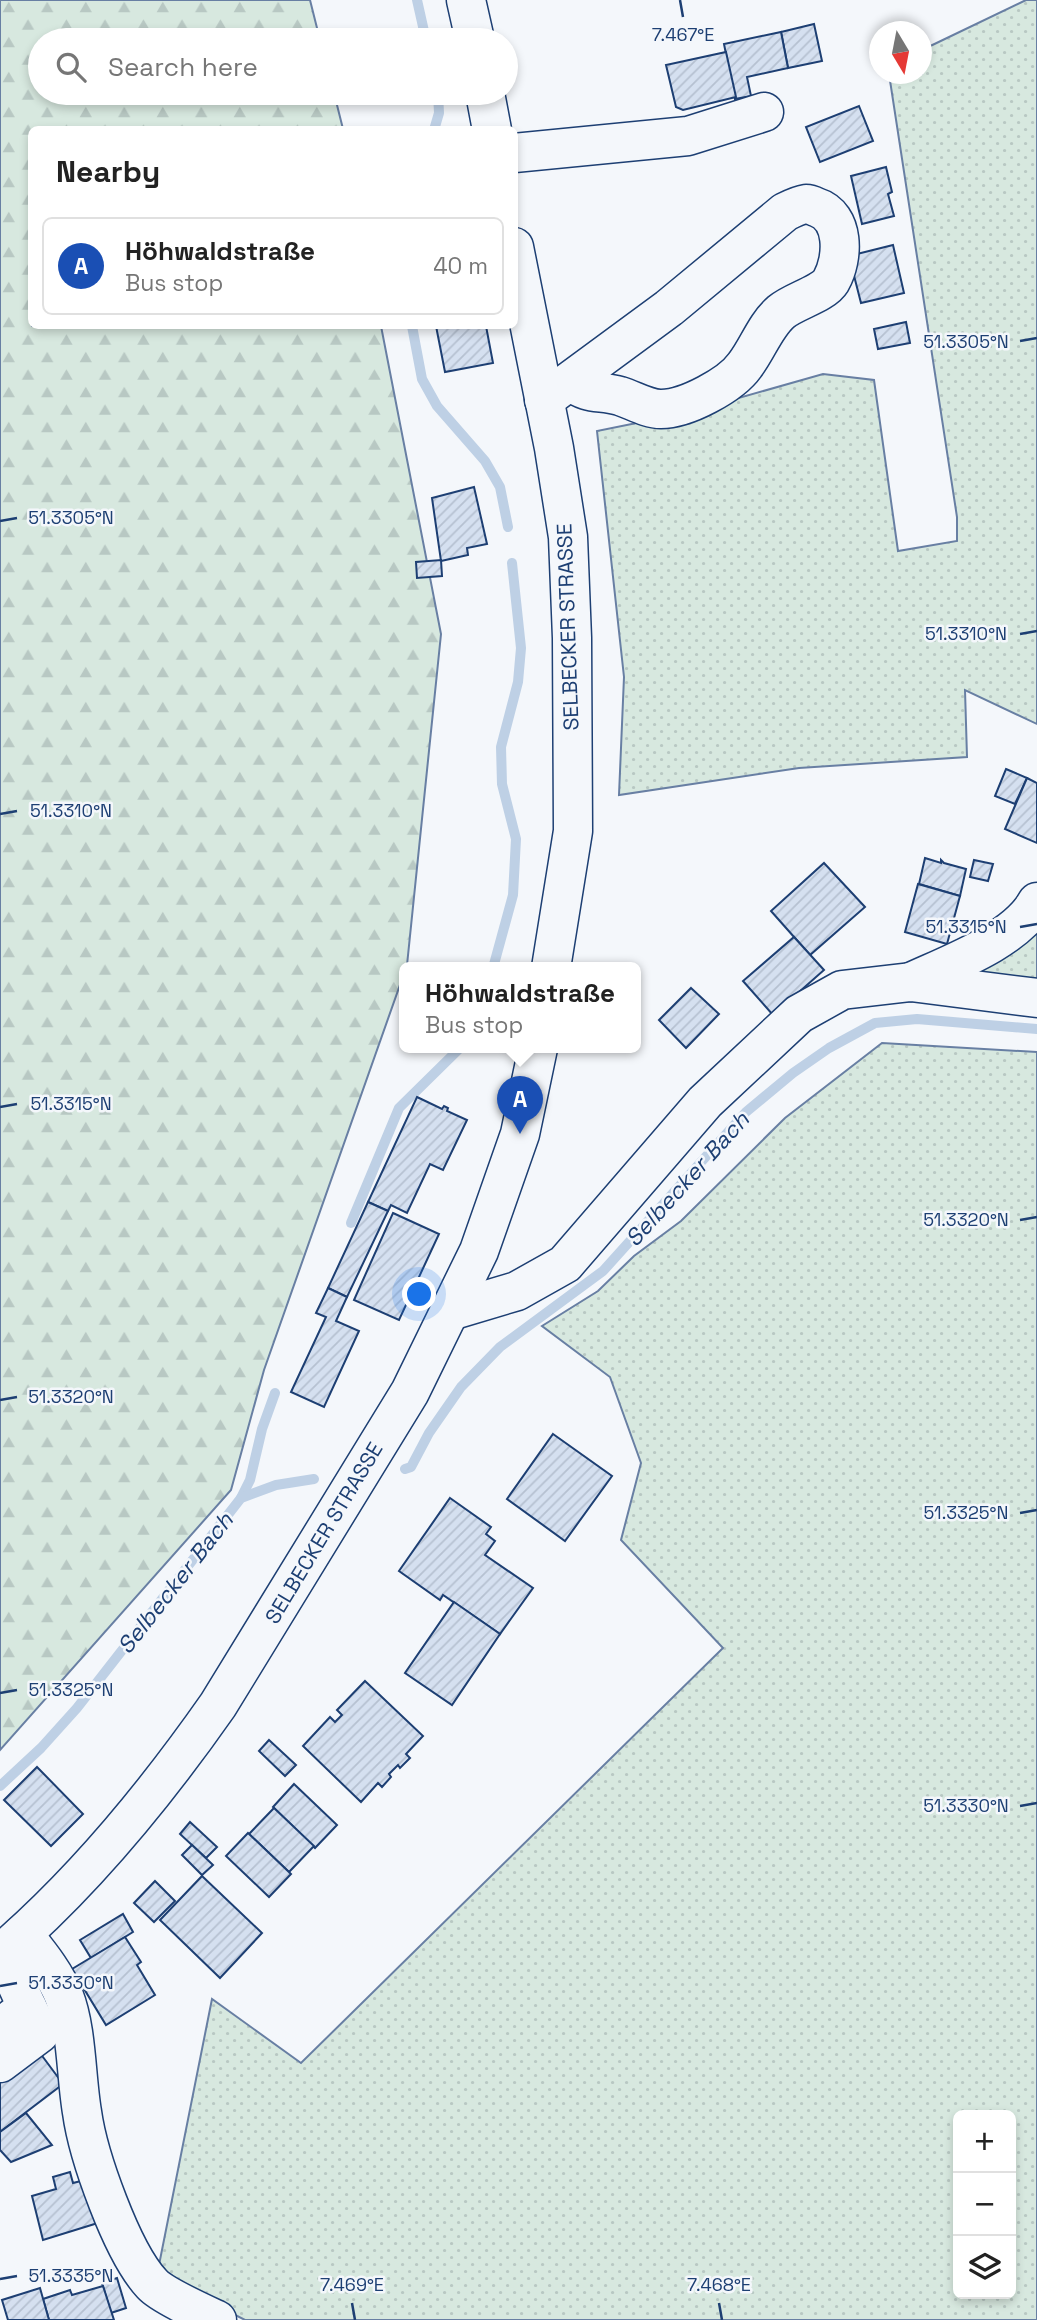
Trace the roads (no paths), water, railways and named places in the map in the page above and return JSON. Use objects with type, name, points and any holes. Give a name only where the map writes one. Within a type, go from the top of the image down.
[{"type":"main road","points":[[466,0],[472,28]]},
{"type":"main road","points":[[487,105],[491,126]]},
{"type":"main road","points":[[518,153],[688,136],[764,112]]},
{"type":"main road","points":[[806,204],[824,209],[833,220],[840,234],[838,260],[830,282],[822,290],[782,311],[770,323],[744,367],[716,389],[679,405],[660,409],[620,396],[557,390],[668,309],[785,212],[806,204]]},
{"type":"main road","name":"SELBECKER STRASSE","points":[[518,260],[557,390],[568,537],[573,831],[552,962]]},
{"type":"main road","points":[[911,982],[981,950],[1030,916],[1037,902]]},
{"type":"main road","points":[[450,1311],[517,1291],[565,1264],[705,1102],[799,1014],[842,990],[911,982],[1037,999]]},
{"type":"main road","name":"SELBECKER STRASSE","points":[[8,1947],[93,1863],[160,1784],[218,1705],[410,1392],[480,1251],[520,1134],[537,1053]]},
{"type":"main road","points":[[0,2063],[40,2033],[13,2017],[8,1947]]},
{"type":"main road","points":[[8,1947],[48,1967],[65,1997],[75,2046],[82,2115],[96,2168],[128,2250],[153,2286],[217,2320]]},
{"type":"waterway","points":[[417,0],[423,28]]},
{"type":"waterway","points":[[435,126],[439,105]]},
{"type":"waterway","points":[[413,329],[422,379],[437,406],[485,461],[500,487],[508,527]]},
{"type":"waterway","points":[[495,962],[513,895],[516,839],[502,784],[501,747],[518,682],[521,648],[512,563]]},
{"type":"waterway","name":"Selbecker Bach","points":[[405,1469],[411,1467],[429,1433],[461,1387],[500,1347],[603,1271],[746,1112],[793,1073],[829,1048],[875,1023],[917,1019],[1037,1029]]},
{"type":"waterway","points":[[351,1223],[399,1108],[455,1053]]},
{"type":"waterway","points":[[241,1498],[250,1480],[262,1429],[275,1393]]},
{"type":"waterway","name":"Selbecker Bach","points":[[0,1786],[41,1748],[77,1708],[241,1498],[276,1485],[314,1479]]},
{"type":"place","name":"Höhwaldstraße","points":[[520,1134]]}]
